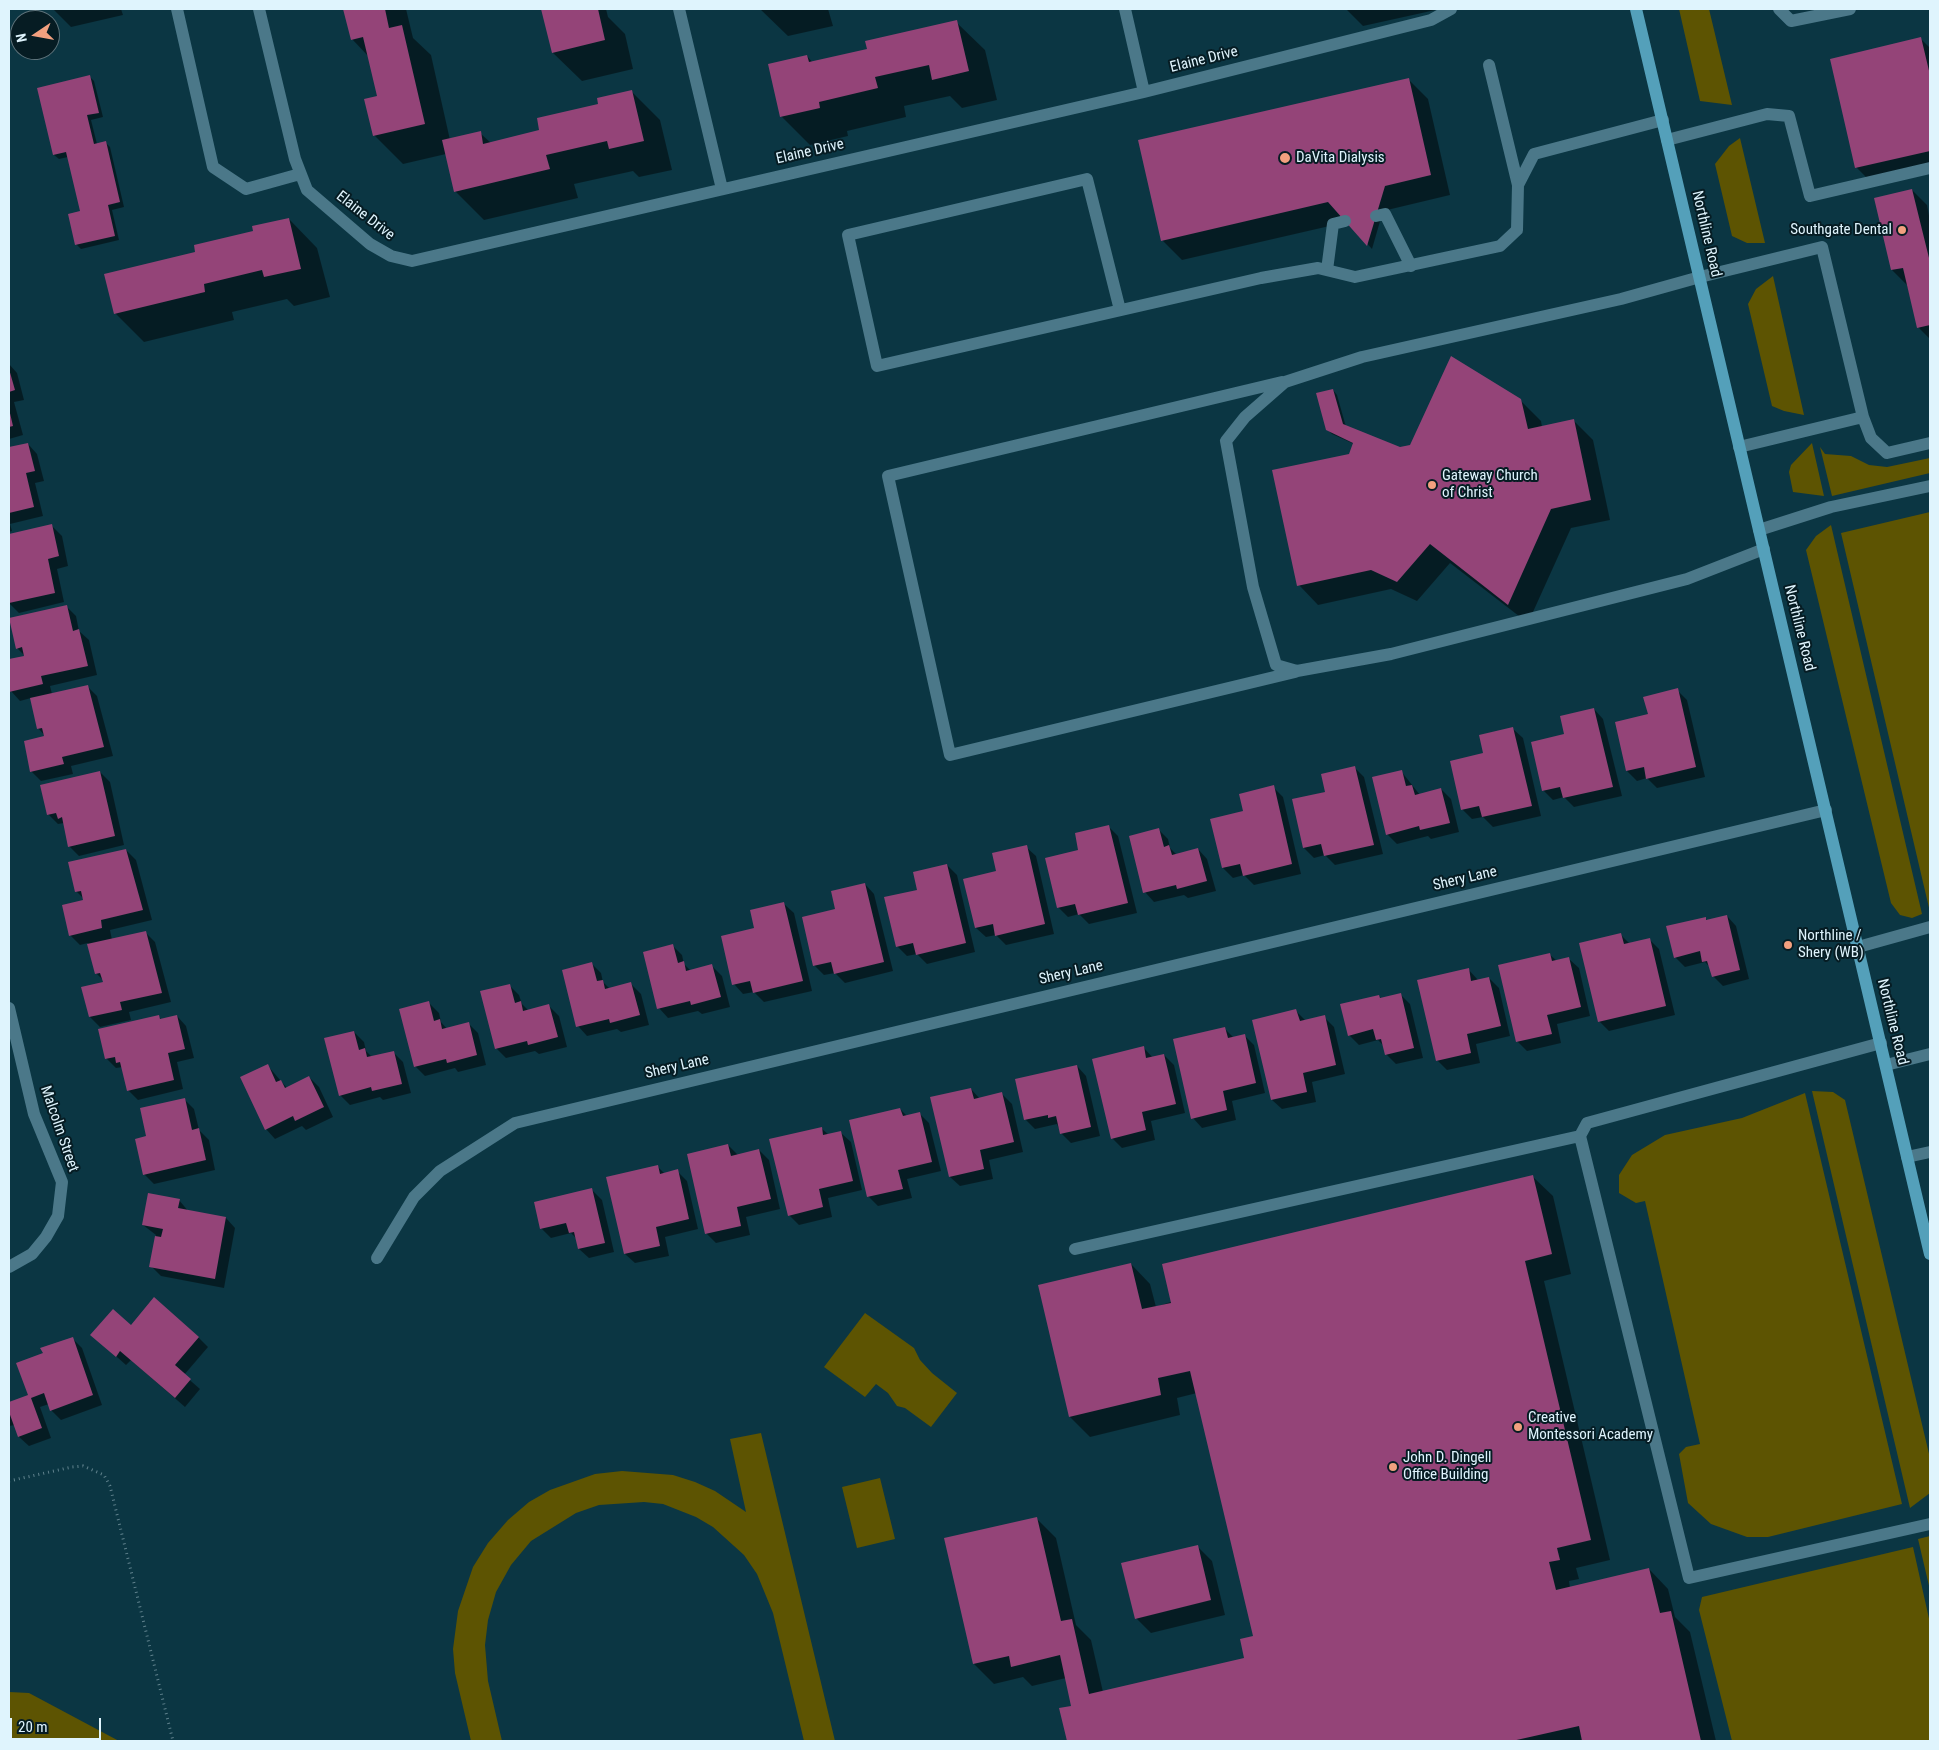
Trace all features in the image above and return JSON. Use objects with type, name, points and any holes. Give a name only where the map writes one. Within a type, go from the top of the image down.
[{"type":"main road","name":"Northline Road","points":[[1636,9],[1930,1254]]},
{"type":"street","points":[[177,9],[213,168],[246,189],[300,174]]},
{"type":"street","name":"Elaine Drive","points":[[259,9],[274,79],[300,174],[307,190],[370,244],[391,256],[412,261],[1144,92],[1431,20],[1451,9]]},
{"type":"street","points":[[679,9],[722,189]]},
{"type":"street","points":[[1125,9],[1144,92]]},
{"type":"street","points":[[1779,9],[1791,21],[1834,10],[1850,9]]},
{"type":"street","points":[[1120,310],[1087,179],[848,235],[877,366],[1262,278],[1318,268],[1355,277],[1500,246],[1517,230],[1518,185],[1489,65]]},
{"type":"street","points":[[1667,140],[1767,114],[1790,116],[1810,196],[1930,168]]},
{"type":"street","points":[[1518,185],[1534,154],[1663,120]]},
{"type":"street","points":[[1376,216],[1385,214],[1411,266]]},
{"type":"street","points":[[1327,270],[1333,224],[1345,222]]},
{"type":"street","points":[[1764,549],[1687,579],[1391,654],[1297,671],[950,755],[888,476],[1285,382],[1362,357],[1621,299],[1700,277],[1822,247],[1863,418],[1872,438],[1887,453],[1930,444]]},
{"type":"street","points":[[1285,382],[1245,417],[1226,441],[1253,587],[1276,664],[1297,671]]},
{"type":"street","points":[[1739,446],[1863,418]]},
{"type":"street","points":[[1759,530],[1831,507],[1930,486]]},
{"type":"street","name":"Shery Lane","points":[[377,1258],[414,1197],[440,1171],[514,1123],[1826,810]]},
{"type":"street","points":[[1858,947],[1930,927]]},
{"type":"street","name":"Malcolm Street","points":[[9,1008],[34,1114],[62,1182],[58,1216],[46,1237],[32,1254],[9,1267]]},
{"type":"street","points":[[1880,1043],[1587,1123],[1580,1136],[1689,1578],[1930,1524]]},
{"type":"street","points":[[1886,1065],[1930,1054]]},
{"type":"street","points":[[1075,1249],[1580,1136]]},
{"type":"street","points":[[1907,1157],[1930,1152]]},
{"type":"path","points":[[9,1481],[83,1466],[104,1475],[110,1486],[173,1741]]},
{"type":"shaded area","points":[[1679,9],[1709,9],[1732,105],[1700,101]]},
{"type":"shaded area","points":[[1740,138],[1765,243],[1747,243],[1732,236],[1715,164],[1729,146]]},
{"type":"shaded area","points":[[1773,276],[1804,415],[1784,411],[1772,406],[1748,304],[1756,289]]},
{"type":"shaded area","points":[[1812,443],[1824,496],[1793,492],[1789,472],[1791,465]]},
{"type":"shaded area","points":[[1820,447],[1825,454],[1851,456],[1869,465],[1887,467],[1930,458],[1930,473],[1832,496]]},
{"type":"shaded area","points":[[1930,512],[1930,912],[1841,533]]},
{"type":"shaded area","points":[[1831,525],[1922,914],[1912,918],[1900,915],[1891,903],[1806,550],[1816,536]]},
{"type":"shaded area","points":[[1812,1091],[1833,1092],[1845,1100],[1930,1458],[1930,1493],[1910,1508]]},
{"type":"shaded area","points":[[1805,1093],[1902,1504],[1768,1537],[1747,1537],[1711,1524],[1688,1503],[1679,1454],[1686,1447],[1700,1444],[1645,1201],[1636,1203],[1619,1193],[1619,1175],[1632,1155],[1665,1135],[1742,1118]]},
{"type":"shaded area","points":[[865,1313],[914,1348],[920,1360],[932,1373],[957,1393],[931,1427],[905,1408],[897,1406],[888,1393],[876,1384],[865,1397],[824,1367]]},
{"type":"shaded area","points":[[761,1433],[835,1741],[804,1741],[773,1613],[757,1574],[744,1555],[713,1527],[696,1517],[663,1504],[644,1502],[599,1505],[576,1513],[531,1541],[511,1565],[496,1592],[488,1620],[485,1645],[488,1681],[502,1741],[471,1741],[455,1673],[453,1649],[458,1611],[473,1567],[488,1543],[508,1520],[529,1502],[550,1490],[595,1474],[622,1471],[673,1475],[695,1482],[715,1491],[746,1512],[730,1439]]},
{"type":"shaded area","points":[[880,1478],[895,1539],[857,1548],[842,1487]]},
{"type":"shaded area","points":[[1930,1536],[1930,1590],[1918,1539]]},
{"type":"shaded area","points":[[1913,1547],[1930,1623],[1930,1741],[1732,1741],[1699,1610],[1702,1597]]},
{"type":"shaded area","points":[[9,1692],[29,1693],[119,1741],[9,1741]]},
{"type":"building","points":[[343,9],[385,9],[389,28],[402,25],[425,124],[373,136],[364,99],[377,96],[363,37],[351,40]]},
{"type":"building","points":[[541,9],[598,9],[605,40],[552,53]]},
{"type":"building","points":[[957,20],[969,71],[932,80],[929,65],[875,77],[878,88],[819,102],[820,108],[780,117],[768,64],[807,55],[809,62],[867,49],[865,41]]},
{"type":"building","points":[[1921,37],[1930,75],[1930,151],[1855,168],[1830,59]]},
{"type":"building","points":[[90,75],[99,113],[87,115],[94,144],[106,141],[120,202],[108,205],[115,236],[75,245],[68,214],[80,211],[66,152],[53,155],[37,88]]},
{"type":"building","name":"DaVita Dialysis","points":[[1409,78],[1431,175],[1385,186],[1367,246],[1328,202],[1161,241],[1138,140]]},
{"type":"building","points":[[632,90],[644,141],[609,149],[607,141],[546,155],[550,169],[454,192],[442,140],[481,131],[483,144],[539,130],[537,118],[598,104],[597,98]]},
{"type":"building","name":"Southgate Dental","points":[[1912,189],[1930,262],[1930,325],[1917,328],[1903,268],[1891,270],[1874,198]]},
{"type":"building","points":[[289,218],[301,269],[264,277],[262,270],[204,284],[205,292],[114,314],[104,274],[195,252],[194,245],[253,231],[252,226]]},
{"type":"building","name":"Gateway Church of Christ","points":[[1451,356],[1521,399],[1528,429],[1574,419],[1591,500],[1551,509],[1508,605],[1430,544],[1397,582],[1371,570],[1297,586],[1272,470],[1349,454],[1353,443],[1326,430],[1316,393],[1333,389],[1343,424],[1400,447],[1410,445]]},
{"type":"building","points":[[9,369],[15,390],[9,392]]},
{"type":"building","points":[[9,409],[13,426],[9,427]]},
{"type":"building","points":[[28,443],[35,471],[26,473],[34,507],[9,513],[9,447]]},
{"type":"building","points":[[52,524],[59,556],[48,559],[55,593],[9,603],[9,534]]},
{"type":"building","points":[[67,605],[73,631],[79,629],[88,666],[41,676],[43,684],[9,692],[9,659],[24,656],[22,647],[16,649],[9,618]]},
{"type":"building","points":[[88,685],[104,747],[62,757],[64,764],[30,772],[24,741],[44,736],[42,728],[37,729],[30,698]]},
{"type":"building","points":[[1678,688],[1696,767],[1646,779],[1644,767],[1626,771],[1615,722],[1648,714],[1643,697]]},
{"type":"building","points":[[1594,708],[1613,787],[1563,798],[1560,787],[1542,791],[1531,742],[1564,734],[1560,716]]},
{"type":"building","points":[[1513,727],[1532,806],[1482,817],[1479,806],[1461,810],[1450,761],[1483,753],[1479,735]]},
{"type":"building","points":[[1355,766],[1374,845],[1324,856],[1321,844],[1303,848],[1292,799],[1325,792],[1321,774]]},
{"type":"building","points":[[1402,770],[1406,786],[1412,785],[1415,795],[1441,788],[1450,823],[1420,830],[1419,826],[1386,835],[1372,777]]},
{"type":"building","points":[[100,771],[115,836],[68,847],[62,817],[58,819],[56,813],[47,815],[40,785]]},
{"type":"building","points":[[1274,785],[1292,864],[1243,876],[1240,864],[1222,868],[1210,819],[1243,811],[1239,794]]},
{"type":"building","points":[[1109,825],[1128,903],[1078,915],[1075,904],[1057,908],[1045,858],[1078,850],[1075,833]]},
{"type":"building","points":[[1159,828],[1164,847],[1169,845],[1172,855],[1198,848],[1207,881],[1177,889],[1176,885],[1143,893],[1129,836]]},
{"type":"building","points":[[1027,845],[1045,924],[995,936],[993,924],[975,928],[963,879],[996,871],[992,853]]},
{"type":"building","points":[[126,849],[143,910],[101,920],[102,928],[69,936],[62,905],[83,900],[81,891],[75,892],[68,862]]},
{"type":"building","points":[[947,864],[966,943],[916,955],[913,943],[896,947],[884,897],[917,890],[913,872]]},
{"type":"building","points":[[865,883],[884,962],[834,974],[831,962],[813,966],[802,917],[835,909],[831,891]]},
{"type":"building","points":[[784,902],[803,981],[753,993],[750,981],[732,985],[721,936],[754,928],[750,910]]},
{"type":"building","points":[[1727,915],[1740,970],[1712,977],[1707,961],[1702,962],[1700,951],[1674,958],[1666,926],[1706,917],[1706,920]]},
{"type":"building","points":[[146,931],[162,993],[120,1002],[122,1010],[89,1017],[81,987],[103,982],[100,973],[95,974],[87,944]]},
{"type":"building","points":[[1621,933],[1624,944],[1650,938],[1666,1006],[1598,1022],[1579,943]]},
{"type":"building","points":[[673,944],[678,963],[684,961],[686,971],[712,964],[721,997],[691,1005],[690,1001],[657,1009],[643,952]]},
{"type":"building","points":[[1550,953],[1552,961],[1569,957],[1581,1007],[1547,1015],[1552,1034],[1516,1042],[1498,965]]},
{"type":"building","points":[[592,962],[597,981],[603,980],[605,989],[631,982],[640,1015],[610,1023],[609,1019],[576,1027],[562,970]]},
{"type":"building","points":[[1469,968],[1471,981],[1489,977],[1501,1026],[1467,1034],[1471,1053],[1436,1061],[1417,980]]},
{"type":"building","points":[[510,984],[515,1003],[521,1001],[523,1011],[549,1004],[558,1037],[528,1045],[527,1041],[495,1049],[480,991]]},
{"type":"building","points":[[1401,993],[1414,1048],[1385,1055],[1381,1039],[1376,1040],[1373,1029],[1348,1036],[1340,1004],[1379,995],[1380,998]]},
{"type":"building","points":[[429,1001],[434,1021],[440,1019],[442,1029],[469,1022],[477,1055],[447,1063],[446,1059],[414,1067],[399,1009]]},
{"type":"building","points":[[1296,1009],[1300,1021],[1325,1015],[1336,1065],[1303,1073],[1307,1092],[1271,1100],[1252,1020]]},
{"type":"building","points":[[159,1015],[160,1019],[177,1015],[185,1049],[168,1053],[174,1080],[127,1091],[120,1062],[116,1063],[115,1057],[105,1059],[98,1029]]},
{"type":"building","points":[[1225,1027],[1228,1038],[1245,1034],[1256,1083],[1223,1091],[1227,1110],[1191,1119],[1173,1039]]},
{"type":"building","points":[[354,1031],[359,1050],[365,1048],[367,1057],[394,1051],[402,1084],[372,1091],[371,1087],[339,1096],[324,1038]]},
{"type":"building","points":[[1144,1046],[1146,1058],[1164,1054],[1176,1104],[1142,1112],[1146,1130],[1111,1139],[1092,1059]]},
{"type":"building","points":[[268,1064],[276,1082],[281,1080],[285,1088],[309,1076],[324,1107],[295,1121],[293,1116],[265,1130],[240,1077]]},
{"type":"building","points":[[1077,1065],[1091,1127],[1060,1134],[1056,1116],[1048,1118],[1048,1115],[1024,1120],[1015,1079]]},
{"type":"building","points":[[971,1088],[974,1099],[1002,1092],[1014,1142],[980,1150],[984,1169],[949,1177],[930,1097]]},
{"type":"building","points":[[185,1098],[192,1130],[199,1128],[206,1160],[143,1175],[135,1139],[146,1136],[140,1108]]},
{"type":"building","points":[[900,1108],[903,1116],[920,1112],[932,1162],[898,1170],[903,1189],[867,1197],[849,1120]]},
{"type":"building","points":[[822,1127],[823,1135],[841,1131],[853,1181],[819,1189],[823,1207],[788,1216],[769,1139]]},
{"type":"building","points":[[728,1144],[731,1156],[759,1149],[771,1199],[737,1207],[741,1226],[705,1234],[687,1154]]},
{"type":"building","points":[[658,1165],[660,1174],[678,1169],[689,1219],[656,1227],[660,1246],[624,1254],[606,1177]]},
{"type":"building","name":"John D. Dingell Office Building","points":[[1533,1175],[1552,1254],[1525,1261],[1591,1540],[1557,1548],[1560,1560],[1549,1562],[1556,1590],[1649,1568],[1660,1613],[1671,1611],[1701,1741],[1582,1741],[1579,1726],[1512,1741],[1067,1741],[1059,1708],[1071,1706],[1060,1655],[1011,1667],[1009,1656],[973,1664],[944,1538],[1037,1517],[1061,1621],[1072,1619],[1089,1694],[1244,1658],[1240,1639],[1253,1636],[1190,1371],[1158,1378],[1161,1395],[1069,1417],[1038,1285],[1131,1263],[1142,1309],[1171,1303],[1162,1264]]},
{"type":"building","points":[[592,1188],[605,1243],[578,1249],[574,1232],[569,1233],[566,1223],[540,1229],[534,1202]]},
{"type":"building","points":[[148,1193],[180,1199],[178,1208],[226,1217],[215,1279],[149,1267],[155,1236],[161,1237],[163,1229],[142,1225]]},
{"type":"building","points":[[154,1297],[199,1337],[175,1365],[191,1379],[175,1398],[120,1351],[116,1357],[90,1335],[113,1309],[131,1325]]},
{"type":"building","points":[[73,1337],[93,1395],[50,1411],[44,1393],[31,1398],[42,1428],[18,1437],[9,1412],[9,1402],[28,1395],[16,1363],[43,1353],[40,1348]]},
{"type":"building","points":[[1198,1545],[1211,1600],[1135,1619],[1121,1563]]},
{"type":"place","name":"DaVita Dialysis","points":[[1285,158]]},
{"type":"place","name":"Southgate Dental","points":[[1902,230]]},
{"type":"place","name":"Gateway Church of Christ","points":[[1432,485]]},
{"type":"place","name":"Northline / Shery (WB)","points":[[1788,945]]},
{"type":"place","name":"Creative Montessori Academy","points":[[1518,1427]]},
{"type":"place","name":"John D. Dingell Office Building","points":[[1393,1467]]}]
